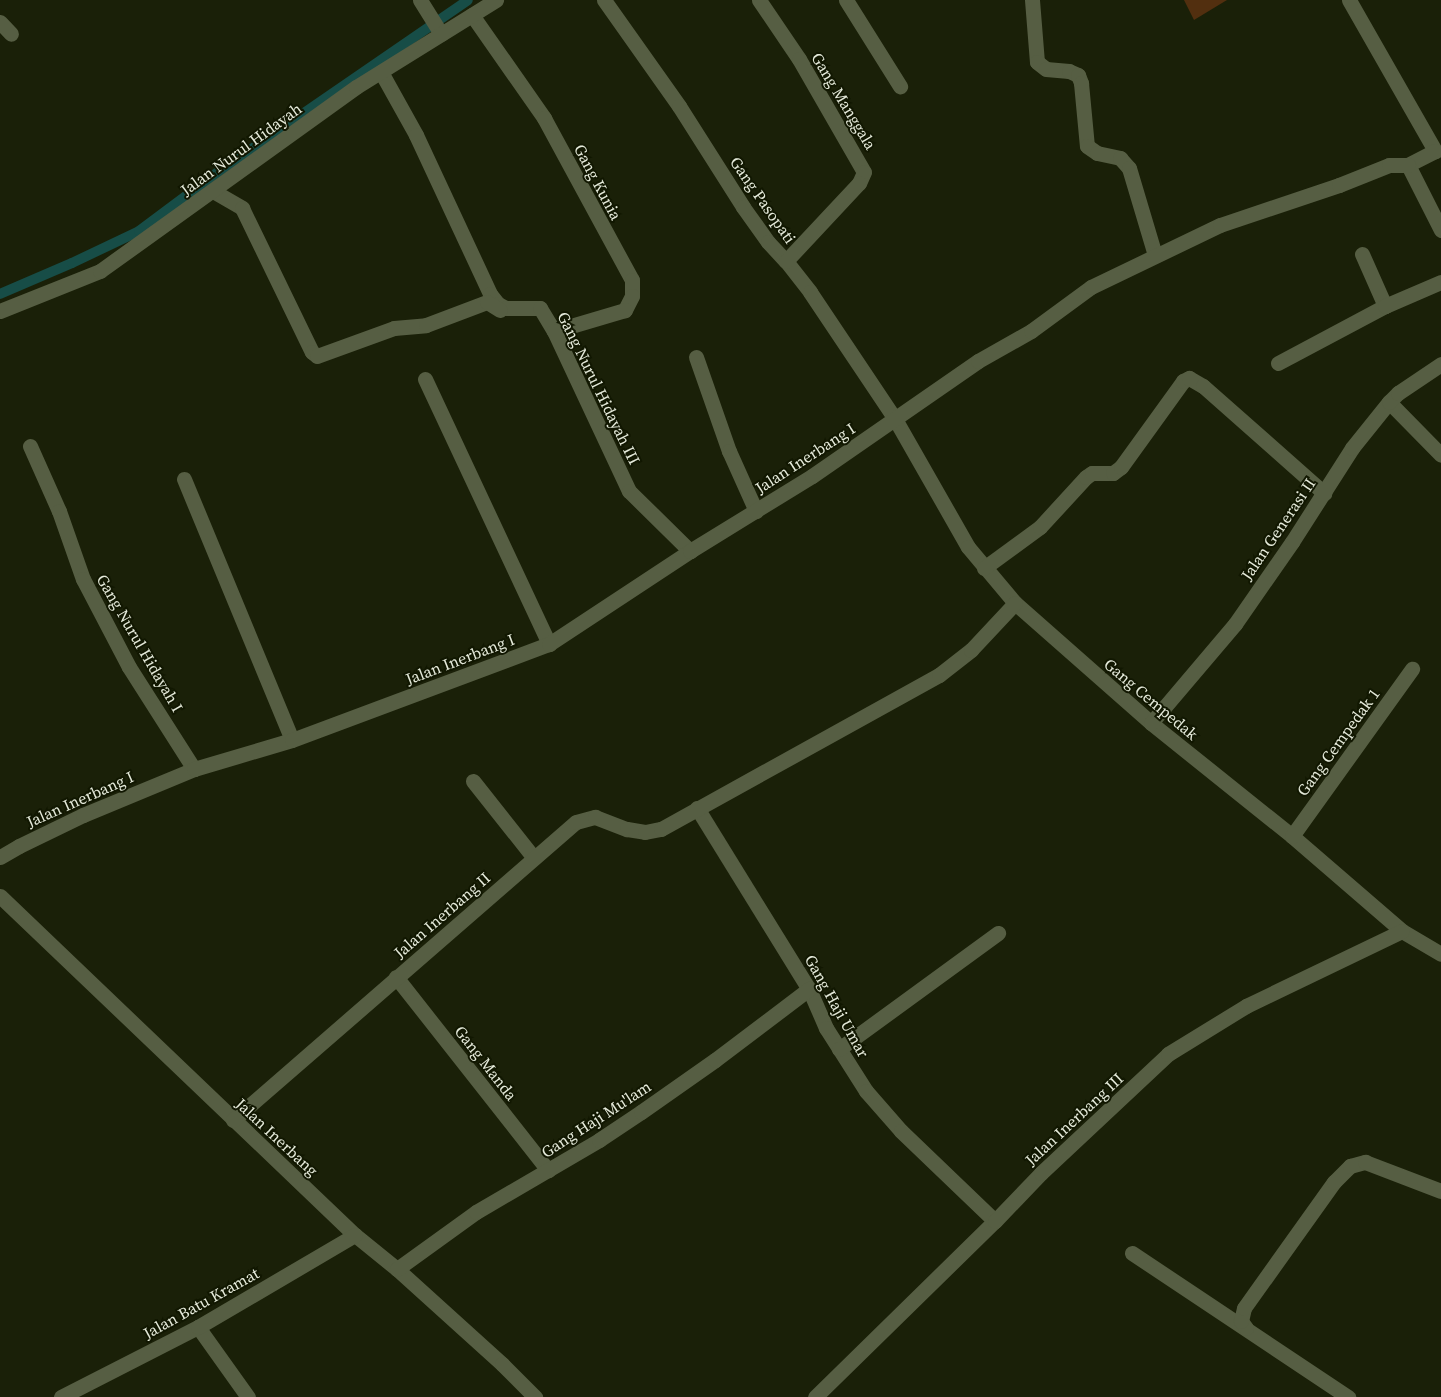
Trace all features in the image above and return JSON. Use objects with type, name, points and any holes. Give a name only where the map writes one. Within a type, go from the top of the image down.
[{"type":"street","points":[[420,0],[440,31]]},
{"type":"street","name":"Jalan Nurul Hidayah","points":[[0,311],[100,272],[356,87],[440,31],[496,0]]},
{"type":"street","name":"Gang Pasopati","points":[[604,0],[679,106],[743,207],[768,242],[786,261],[810,292],[895,419]]},
{"type":"street","name":"Gang Manggala","points":[[759,0],[799,59],[864,172],[859,183],[786,261]]},
{"type":"street","points":[[846,0],[900,86]]},
{"type":"street","points":[[1032,0],[1037,62],[1046,69],[1069,71],[1078,75],[1081,83],[1087,146],[1097,153],[1120,158],[1129,168],[1155,255]]},
{"type":"street","points":[[1349,0],[1435,151],[1408,165],[1441,230]]},
{"type":"street","name":"Gang Kunia","points":[[472,15],[544,118],[632,280],[632,296],[625,310],[554,331]]},
{"type":"street","points":[[0,22],[11,34]]},
{"type":"street","points":[[381,72],[416,135],[490,294],[498,304],[506,308]]},
{"type":"street","name":"Jalan Inerbang I","points":[[0,857],[83,816],[194,769],[292,740],[549,644],[690,551],[756,511],[895,419],[978,361],[1030,331],[1091,287],[1220,225],[1339,185],[1389,165],[1408,165]]},
{"type":"street","points":[[213,191],[242,208],[312,352],[317,356],[394,328],[433,323],[487,302],[499,310],[506,308]]},
{"type":"street","points":[[1362,254],[1385,306]]},
{"type":"street","points":[[1278,363],[1385,306],[1441,282]]},
{"type":"street","name":"Gang Nurul Hidayah III","points":[[506,308],[540,308],[554,331],[629,491],[690,551]]},
{"type":"street","points":[[696,357],[730,451],[756,511]]},
{"type":"street","name":"Jalan Generasi II","points":[[1151,723],[1235,624],[1324,493],[1352,448],[1389,402],[1398,393],[1441,364]]},
{"type":"street","points":[[984,568],[1040,526],[1086,477],[1092,473],[1113,473],[1121,468],[1183,381],[1188,378],[1202,386],[1324,493]]},
{"type":"street","points":[[425,380],[549,644]]},
{"type":"street","points":[[1389,402],[1441,455]]},
{"type":"street","name":"Gang Cempedak","points":[[895,419],[968,547],[1015,603],[1151,723],[1292,836],[1402,931],[1441,954]]},
{"type":"street","name":"Gang Nurul Hidayah I","points":[[30,446],[60,510],[83,579],[129,667],[194,769]]},
{"type":"street","points":[[184,479],[292,740]]},
{"type":"street","name":"Jalan Inerbang II","points":[[233,1120],[576,822],[595,817],[627,829],[645,832],[661,829],[939,675],[971,650],[1015,603]]},
{"type":"street","name":"Gang Cempedak 1","points":[[1292,836],[1412,669]]},
{"type":"street","points":[[473,781],[534,858]]},
{"type":"street","name":"Gang Haji Umar","points":[[697,808],[808,989],[826,1028],[882,1111],[995,1221]]},
{"type":"street","name":"Jalan Inerbang","points":[[0,896],[355,1235],[502,1364],[535,1397]]},
{"type":"street","name":"Jalan Inerbang III","points":[[815,1397],[995,1221],[1041,1173],[1168,1054],[1246,1006],[1402,931]]},
{"type":"street","points":[[839,1049],[998,933]]},
{"type":"street","name":"Gang Manda","points":[[396,978],[548,1170]]},
{"type":"street","name":"Gang Haji Mu'lam","points":[[397,1270],[476,1212],[641,1112],[715,1060],[808,989]]},
{"type":"street","points":[[1246,1328],[1241,1321],[1244,1308],[1334,1182],[1350,1166],[1365,1162],[1441,1191]]},
{"type":"street","name":"Jalan Batu Kramat","points":[[61,1397],[198,1327],[355,1235]]},
{"type":"street","points":[[1132,1253],[1348,1397]]},
{"type":"street","points":[[198,1327],[248,1397]]},
{"type":"shaded area","points":[[1184,0],[1227,0],[1194,20]]},
{"type":"waterway","points":[[0,294],[139,231],[218,172],[468,0]]}]
